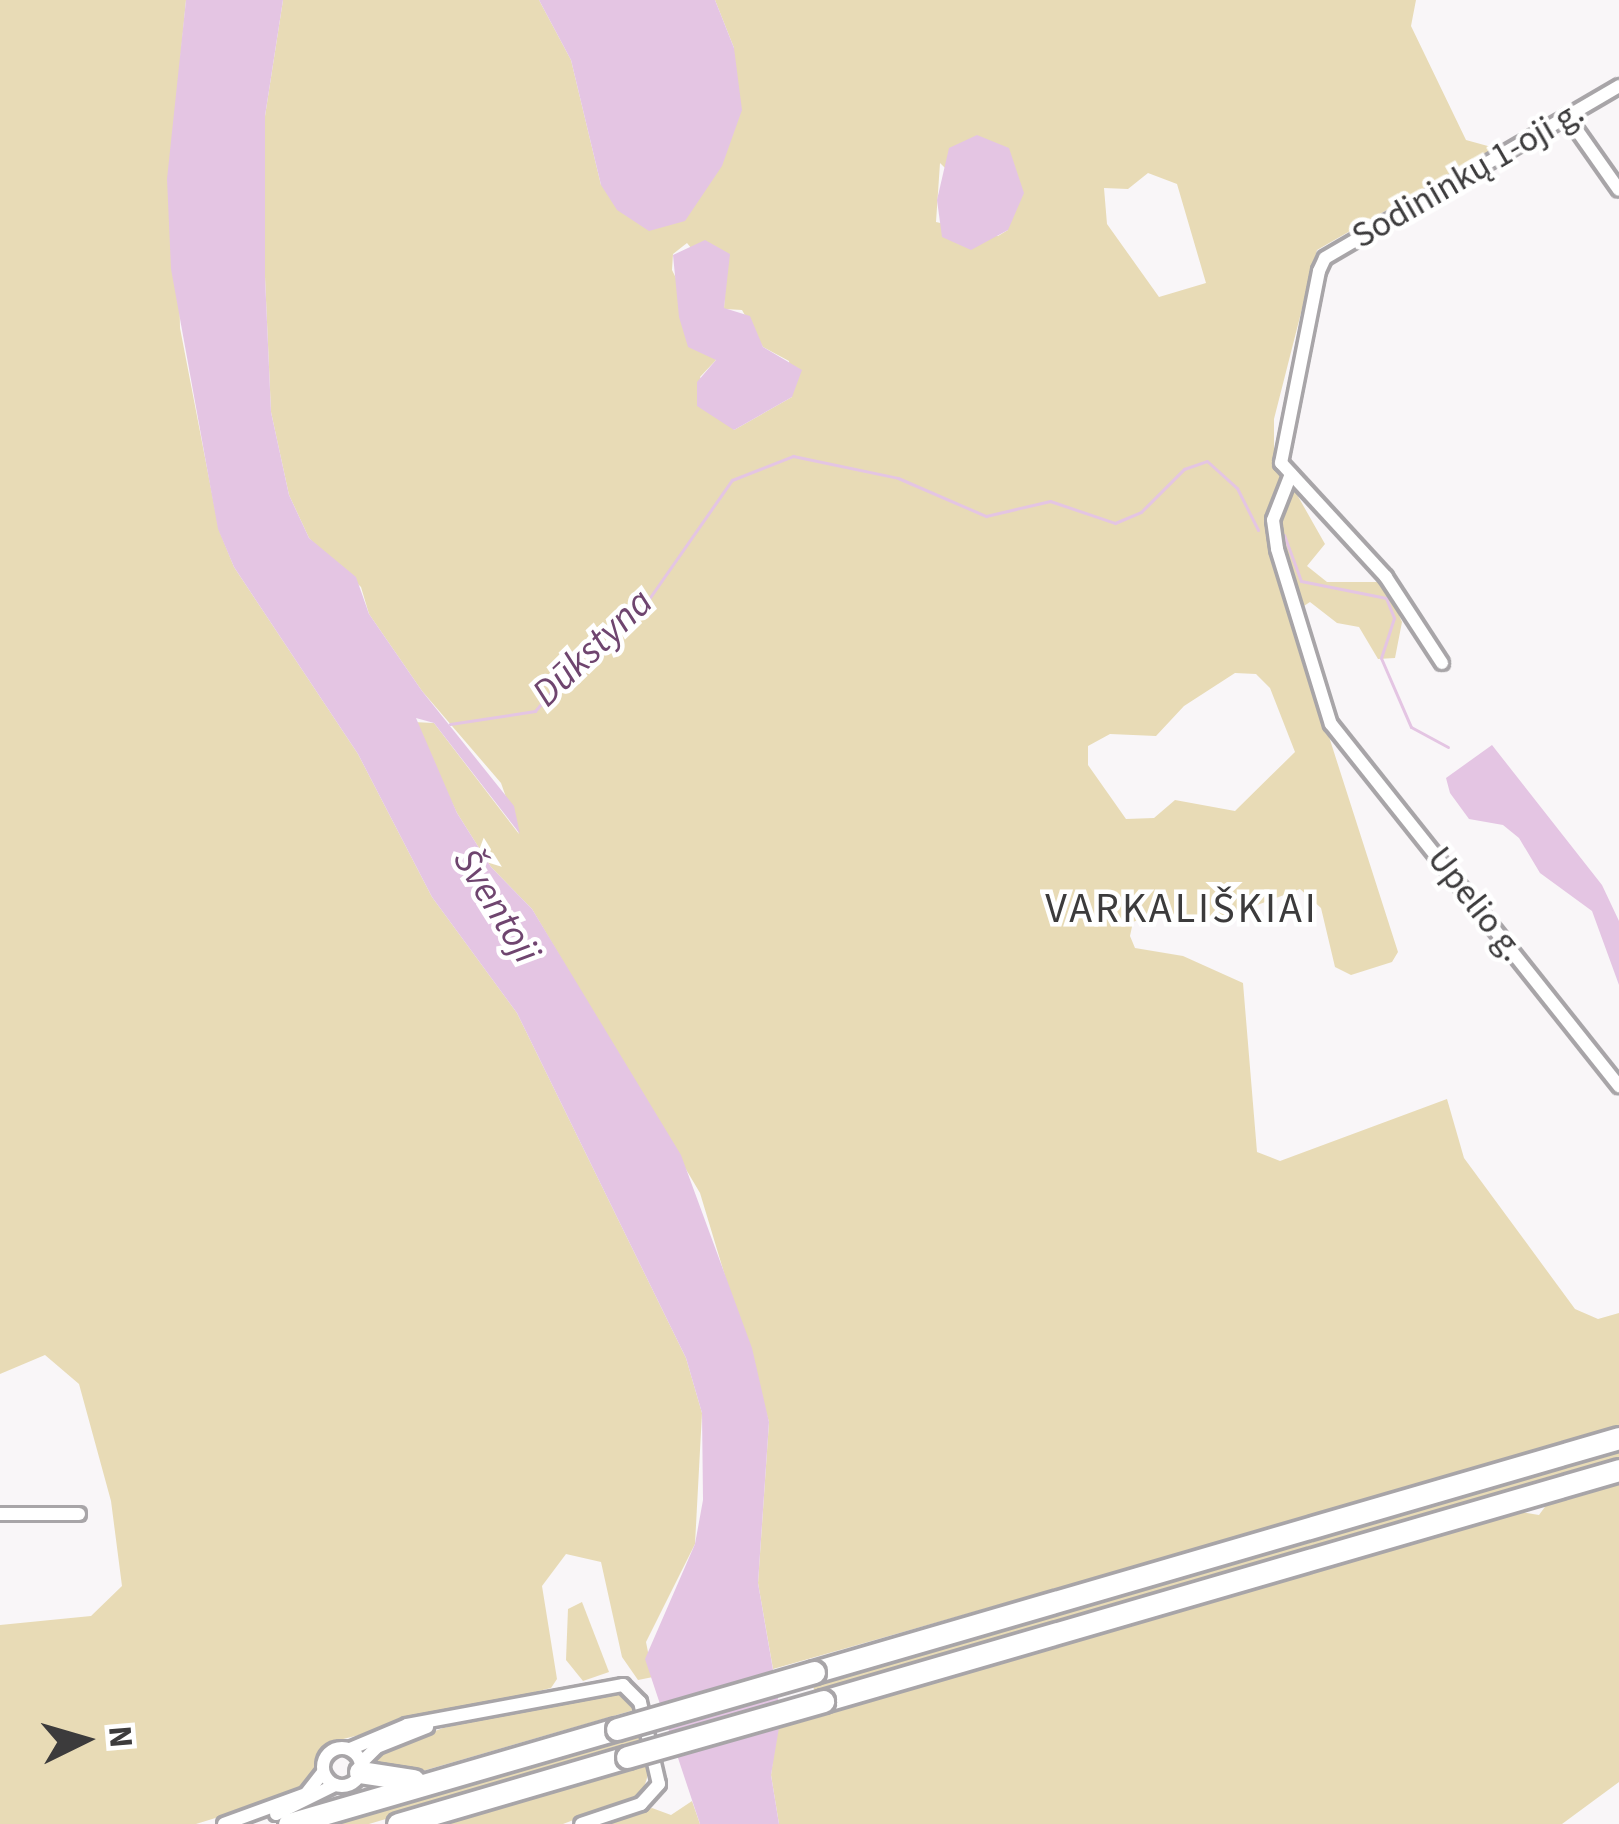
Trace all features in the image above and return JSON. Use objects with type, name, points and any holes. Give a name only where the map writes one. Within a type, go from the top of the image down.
[{"type":"highway","points":[[289,1824],[1619,1438]]},
{"type":"highway","points":[[398,1824],[1619,1469]]},
{"type":"highway","points":[[360,1767],[384,1780],[443,1779]]},
{"type":"highway","points":[[433,1824],[480,1800]]},
{"type":"street","name":"Sodininkų 1-oji g.","points":[[1291,474],[1280,448],[1325,258],[1619,86]]},
{"type":"street","points":[[1568,116],[1619,190]]},
{"type":"street","points":[[1291,474],[1386,578],[1442,663]]},
{"type":"street","name":"Upelio g.","points":[[1291,474],[1273,520],[1277,550],[1331,724],[1619,1086]]},
{"type":"street","points":[[0,1514],[79,1514]]},
{"type":"street","points":[[224,1824],[306,1794],[323,1772],[327,1754],[407,1725],[623,1684],[640,1702],[659,1784],[641,1804],[580,1824]]},
{"type":"street","points":[[244,1818],[304,1806],[335,1785],[350,1784],[377,1747],[439,1722]]},
{"type":"street","points":[[350,1749],[360,1767]]},
{"type":"street","points":[[323,1772],[335,1785]]},
{"type":"shaded area","points":[[0,0],[186,0],[176,105],[180,328],[219,530],[234,567],[358,754],[432,897],[517,1013],[686,1358],[702,1413],[695,1544],[646,1642],[653,1677],[638,1680],[622,1657],[601,1562],[566,1554],[542,1586],[557,1679],[551,1688],[335,1741],[300,1792],[196,1824],[0,1824],[0,1625],[91,1616],[122,1586],[111,1501],[79,1384],[45,1355],[0,1374]]},
{"type":"shaded area","points":[[283,0],[539,0],[571,60],[601,185],[734,48],[715,0],[1416,0],[1411,26],[1466,140],[1495,148],[1317,250],[1274,419],[1274,454],[1325,544],[1307,566],[1327,582],[1384,582],[1402,622],[1395,658],[1378,659],[1359,627],[1337,623],[1310,602],[1290,615],[1398,952],[1392,962],[1351,975],[1335,967],[1321,908],[1300,889],[1222,918],[1155,913],[1133,922],[1130,936],[1135,948],[1183,956],[1243,983],[1257,1152],[1280,1161],[1447,1099],[1464,1158],[1575,1309],[1598,1319],[1619,1313],[1619,1428],[773,1669],[758,1583],[769,1422],[700,1193],[532,909],[491,867],[457,813],[413,722],[434,723],[519,834],[501,783],[422,691],[369,614],[361,587],[309,538],[289,495],[271,412],[265,116]],"holes":[[[940,163],[1008,230],[998,236],[936,222]],[[1148,173],[1177,184],[1206,283],[1159,297],[1107,224],[1104,188],[1128,189]],[[687,243],[725,289],[724,309],[742,310],[763,347],[789,361],[792,397],[734,430],[700,377],[716,360],[672,270],[673,254]],[[1235,673],[1256,674],[1270,688],[1295,752],[1235,811],[1175,800],[1154,818],[1126,819],[1088,765],[1088,746],[1110,734],[1156,736],[1184,706]]]},
{"type":"shaded area","points":[[1619,1446],[1619,1461],[815,1693],[812,1682]]},
{"type":"shaded area","points":[[1619,1480],[1619,1782],[1562,1824],[779,1824],[771,1775],[777,1728],[1516,1511],[1539,1515],[1550,1500]]},
{"type":"shaded area","points":[[582,1602],[609,1672],[583,1681],[566,1660],[568,1609]]},
{"type":"shaded area","points":[[615,1690],[634,1710],[419,1772],[371,1771],[375,1754],[443,1728]]},
{"type":"shaded area","points":[[641,1732],[645,1742],[369,1824],[313,1824]]},
{"type":"shaded area","points":[[651,1765],[642,1794],[563,1824],[445,1824]]},
{"type":"shaded area","points":[[692,1801],[700,1824],[604,1824],[652,1808],[671,1815]]},
{"type":"water","name":"Šventoji","points":[[186,0],[283,0],[265,116],[265,277],[271,412],[289,495],[309,538],[356,577],[369,614],[422,691],[514,806],[520,834],[434,723],[416,718],[457,813],[491,867],[532,909],[681,1155],[752,1348],[769,1422],[758,1583],[781,1716],[771,1775],[779,1824],[700,1824],[645,1659],[695,1544],[703,1500],[702,1413],[686,1358],[517,1013],[432,897],[358,754],[234,567],[218,529],[171,269],[167,179]]},
{"type":"water","points":[[539,0],[715,0],[734,48],[742,110],[722,166],[685,221],[649,231],[617,210],[601,185],[571,60]]},
{"type":"water","points":[[977,135],[1009,148],[1024,193],[1008,230],[971,250],[942,237],[937,200],[949,148]]},
{"type":"water","points":[[705,240],[730,254],[724,308],[750,316],[763,347],[802,370],[792,397],[734,430],[697,406],[697,382],[716,360],[688,347],[679,317],[673,255]]},
{"type":"water","points":[[1492,745],[1602,885],[1619,921],[1619,985],[1592,911],[1540,873],[1519,838],[1503,825],[1469,819],[1450,793],[1446,778]]},
{"type":"waterway","name":"Dūkstyna","points":[[450,724],[535,711],[594,642],[637,616],[732,480],[793,456],[898,478],[986,516],[1050,501],[1115,523],[1141,512],[1184,469],[1207,461],[1237,488],[1258,530]]},
{"type":"waterway","name":"Dūkstyna","points":[[1284,535],[1301,581],[1386,598],[1394,618],[1381,658],[1411,727],[1448,747]]},
{"type":"district","name":"VARKALIŠKIAI","points":[[1182,909]]}]
